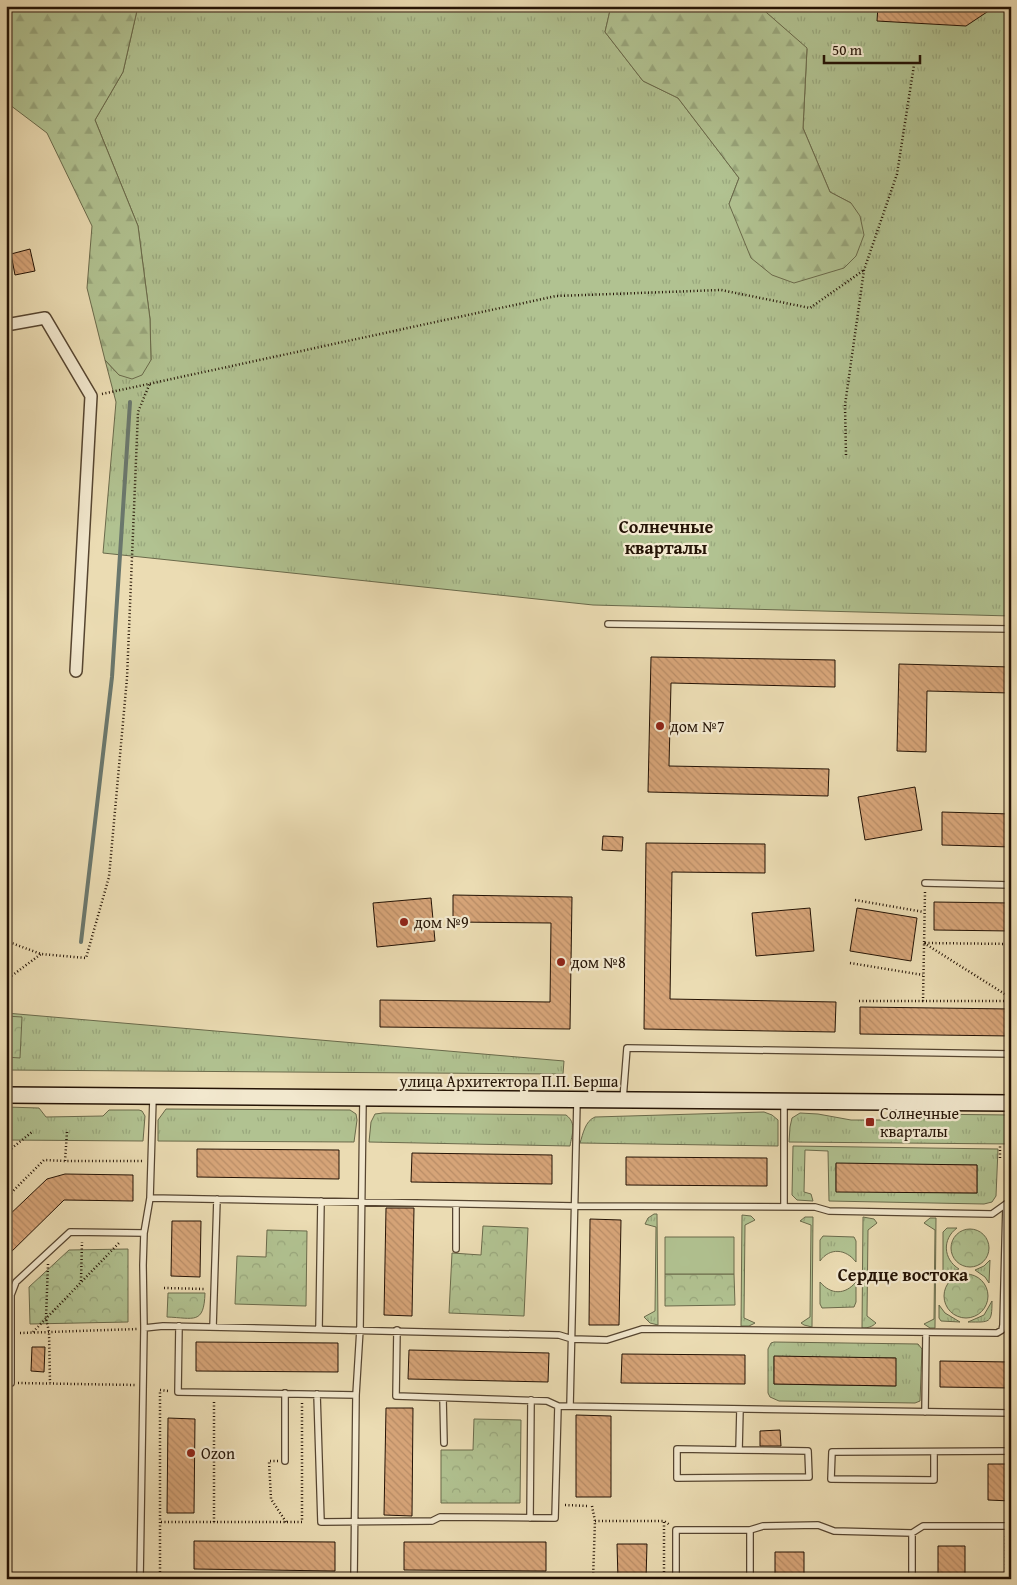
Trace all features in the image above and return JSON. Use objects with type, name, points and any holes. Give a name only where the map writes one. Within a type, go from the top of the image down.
[{"type":"street","points":[[6,325],[45,318],[91,396],[76,672]]},
{"type":"street","name":"улица Архитектора П.П. Берша","points":[[6,1094],[1011,1103]]},
{"type":"lane","points":[[608,624],[1011,630]]},
{"type":"lane","points":[[925,883],[1011,885]]},
{"type":"lane","points":[[623,1100],[627,1048],[1011,1054]]},
{"type":"lane","points":[[140,1579],[144,1233],[150,1198],[153,1096]]},
{"type":"lane","points":[[354,1579],[356,1394],[360,1329],[363,1202],[363,1098]]},
{"type":"lane","points":[[570,1406],[577,1099]]},
{"type":"lane","points":[[784,1101],[784,1207]]},
{"type":"lane","points":[[150,1198],[574,1206],[815,1207],[829,1211],[992,1214],[1008,1205]]},
{"type":"lane","points":[[213,1327],[217,1199]]},
{"type":"lane","points":[[319,1329],[321,1201]]},
{"type":"lane","points":[[456,1204],[456,1250]]},
{"type":"lane","points":[[144,1328],[180,1326],[559,1334],[572,1339],[607,1340],[642,1330],[997,1334],[1002,1330],[1003,1325],[1008,1205]]},
{"type":"lane","points":[[9,1383],[11,1295],[16,1282],[70,1232],[144,1233]]},
{"type":"lane","points":[[180,1326],[178,1392],[356,1394]]},
{"type":"lane","points":[[397,1330],[396,1396],[548,1401],[558,1406],[1011,1413]]},
{"type":"lane","points":[[925,1412],[926,1333]]},
{"type":"lane","points":[[285,1394],[285,1461]]},
{"type":"lane","points":[[317,1394],[321,1522],[432,1521],[440,1517],[555,1518],[558,1406]]},
{"type":"lane","points":[[443,1398],[444,1444]]},
{"type":"lane","points":[[530,1518],[531,1400]]},
{"type":"lane","points":[[739,1450],[740,1409]]},
{"type":"lane","points":[[677,1449],[739,1450],[808,1451],[809,1477],[677,1478],[677,1449]]},
{"type":"lane","points":[[934,1452],[934,1480],[831,1478],[832,1452],[1011,1451]]},
{"type":"lane","points":[[676,1579],[676,1530],[750,1530],[763,1526],[818,1525],[834,1531],[912,1533],[923,1526],[1008,1526]]},
{"type":"lane","points":[[750,1530],[750,1579]]},
{"type":"lane","points":[[912,1533],[912,1579]]},
{"type":"path","points":[[846,455],[845,405],[864,270],[897,174],[914,65]]},
{"type":"path","points":[[91,396],[556,296],[721,290],[810,308],[864,270]]},
{"type":"path","points":[[6,942],[41,954],[86,958],[109,877],[127,678],[138,412],[150,382]]},
{"type":"path","points":[[923,1001],[925,883]]},
{"type":"path","points":[[855,900],[924,912]]},
{"type":"path","points":[[924,943],[1011,944]]},
{"type":"path","points":[[924,943],[1011,1000]]},
{"type":"path","points":[[6,980],[41,954]]},
{"type":"path","points":[[850,963],[923,975]]},
{"type":"path","points":[[859,1001],[1011,1000]]},
{"type":"path","points":[[6,1153],[32,1132]]},
{"type":"path","points":[[65,1161],[67,1132]]},
{"type":"path","points":[[1000,1146],[1000,1158]]},
{"type":"path","points":[[6,1198],[44,1160],[151,1161]]},
{"type":"path","points":[[81,1282],[82,1232]]},
{"type":"path","points":[[33,1332],[129,1232]]},
{"type":"path","points":[[48,1252],[46,1318],[49,1332],[50,1384]]},
{"type":"path","points":[[164,1288],[207,1289]]},
{"type":"path","points":[[11,1333],[144,1328]]},
{"type":"path","points":[[9,1383],[143,1385],[160,1390],[178,1392]]},
{"type":"path","points":[[160,1390],[160,1579]]},
{"type":"path","points":[[214,1392],[214,1522]]},
{"type":"path","points":[[161,1522],[302,1522],[302,1394]]},
{"type":"path","points":[[286,1522],[271,1500],[269,1461],[302,1462]]},
{"type":"path","points":[[556,1505],[588,1506]]},
{"type":"path","points":[[592,1506],[595,1521],[593,1579]]},
{"type":"path","points":[[595,1521],[664,1521],[676,1530]]},
{"type":"path","points":[[664,1521],[664,1579]]},
{"type":"path","points":[[1006,1579],[1008,1526]]},
{"type":"green space","points":[[6,6],[138,6],[123,72],[95,120],[138,226],[150,319],[151,360],[142,375],[132,379],[119,375],[105,360],[87,288],[92,226],[47,133],[6,102]]},
{"type":"green space","points":[[138,6],[611,6],[605,32],[643,81],[678,98],[739,178],[729,204],[851,203],[830,192],[803,128],[807,49],[759,6],[1011,6],[1011,616],[593,605],[103,553],[116,402],[105,360],[119,375],[151,360],[150,319],[138,226],[95,120],[123,72]]},
{"type":"green space","points":[[611,6],[759,6],[807,48],[803,128],[830,192],[851,203],[860,216],[864,235],[856,256],[844,268],[794,283],[772,275],[751,258],[729,204],[739,178],[678,98],[643,81],[605,32]]},
{"type":"green space","points":[[6,1013],[564,1061],[563,1074],[6,1070]]},
{"type":"green space","points":[[6,1016],[22,1017],[20,1058],[6,1057]]},
{"type":"green space","points":[[6,1107],[39,1108],[46,1117],[103,1116],[109,1110],[139,1110],[145,1116],[143,1141],[6,1140]]},
{"type":"green space","points":[[166,1109],[350,1110],[356,1114],[357,1120],[354,1142],[158,1141],[158,1120]]},
{"type":"green space","points":[[764,1112],[778,1120],[778,1146],[580,1143],[589,1121],[595,1117]]},
{"type":"green space","points":[[800,1113],[851,1120],[890,1120],[918,1114],[1011,1115],[1011,1144],[789,1142],[792,1118]]},
{"type":"green space","points":[[375,1114],[566,1115],[572,1122],[573,1133],[570,1146],[369,1142],[371,1122]]},
{"type":"green space","points":[[793,1146],[998,1149],[996,1196],[992,1202],[984,1204],[829,1201],[828,1151],[805,1150],[804,1192],[811,1194],[813,1201],[797,1200],[792,1195]],"holes":[[[836,1164],[977,1165],[977,1193],[836,1191]]]},
{"type":"green space","points":[[657,1214],[658,1325],[650,1323],[644,1317],[655,1311],[656,1227],[645,1224],[648,1218]]},
{"type":"green space","points":[[742,1215],[751,1216],[755,1220],[745,1225],[744,1318],[755,1323],[749,1326],[741,1326]]},
{"type":"green space","points":[[805,1217],[813,1217],[812,1327],[801,1323],[810,1317],[811,1225],[800,1221]]},
{"type":"green space","points":[[863,1217],[874,1219],[877,1223],[868,1230],[867,1316],[876,1323],[870,1327],[862,1328]]},
{"type":"green space","points":[[930,1218],[936,1218],[935,1328],[930,1328],[924,1324],[934,1319],[935,1230],[924,1223]]},
{"type":"green space","points":[[483,1226],[528,1228],[524,1316],[449,1313],[452,1253],[481,1255]]},
{"type":"green space","points":[[947,1228],[957,1228],[949,1238],[946,1249],[950,1260],[959,1269],[951,1272],[943,1281],[943,1232]]},
{"type":"green space","points":[[970,1229],[983,1235],[989,1248],[983,1261],[970,1267],[957,1261],[951,1248],[957,1235]]},
{"type":"green space","points":[[267,1230],[307,1231],[306,1306],[235,1304],[237,1256],[266,1257]]},
{"type":"green space","points":[[823,1236],[854,1237],[856,1241],[856,1262],[848,1254],[838,1251],[828,1253],[820,1261],[820,1240]]},
{"type":"green space","points":[[665,1237],[734,1237],[734,1274],[665,1274]]},
{"type":"green space","points":[[128,1249],[128,1322],[30,1324],[29,1287],[69,1250]]},
{"type":"green space","points":[[990,1260],[989,1283],[985,1277],[975,1270],[984,1266]]},
{"type":"green space","points":[[665,1274],[734,1274],[735,1305],[665,1306]]},
{"type":"green space","points":[[970,1274],[982,1280],[987,1287],[987,1305],[982,1312],[975,1317],[962,1318],[954,1315],[947,1308],[944,1292],[947,1284],[954,1277]]},
{"type":"green space","points":[[820,1282],[829,1289],[838,1292],[847,1289],[856,1282],[856,1302],[854,1307],[822,1308],[820,1304]]},
{"type":"green space","points":[[168,1293],[205,1293],[200,1315],[191,1318],[167,1317]]},
{"type":"green space","points":[[992,1301],[991,1314],[988,1320],[968,1322],[984,1315]]},
{"type":"green space","points":[[939,1305],[945,1313],[960,1322],[941,1321],[939,1318]]},
{"type":"green space","points":[[771,1343],[918,1344],[922,1349],[920,1401],[915,1403],[779,1401],[770,1397],[768,1393],[768,1349]],"holes":[[[774,1357],[895,1358],[895,1386],[774,1384]]]},
{"type":"green space","points":[[474,1419],[521,1420],[520,1503],[441,1503],[441,1450],[473,1450]]},
{"type":"building","points":[[878,6],[996,6],[966,26],[877,21]]},
{"type":"building","points":[[30,249],[35,271],[15,275],[11,254]]},
{"type":"building","name":"дом №7","points":[[651,657],[835,660],[835,687],[671,683],[669,766],[829,769],[828,796],[648,792]]},
{"type":"building","points":[[899,664],[1011,667],[1011,693],[927,691],[926,752],[897,751]]},
{"type":"building","points":[[915,787],[922,830],[865,840],[858,797]]},
{"type":"building","points":[[942,812],[1011,814],[1011,847],[942,845]]},
{"type":"building","points":[[603,836],[623,837],[622,851],[602,850]]},
{"type":"building","points":[[646,843],[765,844],[765,873],[672,872],[670,999],[836,1002],[835,1032],[644,1029]]},
{"type":"building","name":"дом №8","points":[[453,895],[572,897],[570,1029],[380,1027],[380,1000],[550,1002],[551,923],[453,922]]},
{"type":"building","name":"дом №9","points":[[431,898],[435,941],[377,947],[373,903]]},
{"type":"building","points":[[934,902],[1011,903],[1011,931],[934,930]]},
{"type":"building","points":[[810,908],[814,951],[756,956],[752,913]]},
{"type":"building","points":[[857,908],[917,918],[911,961],[850,951]]},
{"type":"building","points":[[860,1007],[1011,1009],[1011,1036],[860,1034]]},
{"type":"building","points":[[197,1149],[339,1150],[339,1179],[197,1177]]},
{"type":"building","points":[[412,1153],[552,1155],[552,1184],[411,1182]]},
{"type":"building","points":[[626,1157],[767,1158],[767,1186],[626,1185]]},
{"type":"building","points":[[836,1163],[977,1165],[977,1193],[836,1192]]},
{"type":"building","points":[[65,1174],[133,1175],[133,1201],[64,1200],[6,1257],[6,1218],[47,1179]]},
{"type":"building","points":[[386,1208],[414,1208],[412,1316],[384,1315]]},
{"type":"building","points":[[590,1219],[621,1220],[619,1325],[589,1325]]},
{"type":"building","points":[[172,1221],[201,1221],[200,1277],[171,1276]]},
{"type":"building","points":[[196,1342],[338,1343],[338,1372],[196,1371]]},
{"type":"building","points":[[32,1347],[45,1347],[44,1372],[31,1371]]},
{"type":"building","points":[[409,1350],[549,1353],[548,1382],[408,1379]]},
{"type":"building","points":[[622,1354],[745,1355],[745,1384],[621,1383]]},
{"type":"building","points":[[774,1356],[896,1358],[896,1386],[774,1384]]},
{"type":"building","points":[[940,1361],[1011,1362],[1011,1388],[940,1387]]},
{"type":"building","points":[[386,1408],[413,1408],[412,1516],[384,1515]]},
{"type":"building","points":[[576,1415],[611,1416],[611,1497],[576,1497]]},
{"type":"building","points":[[168,1418],[195,1419],[194,1513],[167,1513]]},
{"type":"building","points":[[780,1430],[781,1446],[760,1446],[760,1431]]},
{"type":"building","points":[[988,1464],[1011,1464],[1011,1501],[988,1500]]},
{"type":"building","points":[[194,1541],[335,1542],[335,1571],[194,1569]]},
{"type":"building","points":[[404,1542],[546,1542],[546,1571],[404,1570]]},
{"type":"building","points":[[617,1544],[647,1544],[646,1579],[618,1579]]},
{"type":"building","points":[[938,1546],[965,1546],[965,1579],[938,1579]]},
{"type":"building","points":[[775,1552],[804,1552],[804,1579],[775,1579]]},
{"type":"waterway","points":[[81,942],[112,677],[130,402]]},
{"type":"place","name":"дом №7","points":[[660,726]]},
{"type":"place","name":"дом №9","points":[[404,922]]},
{"type":"place","name":"дом №8","points":[[561,962]]},
{"type":"place","name":"Солнечные кварталы","points":[[870,1122]]},
{"type":"place","name":"Ozon","points":[[191,1453]]},
{"type":"district","name":"Солнечные кварталы","points":[[666,537]]},
{"type":"district","name":"Сердце востока","points":[[903,1275]]}]
